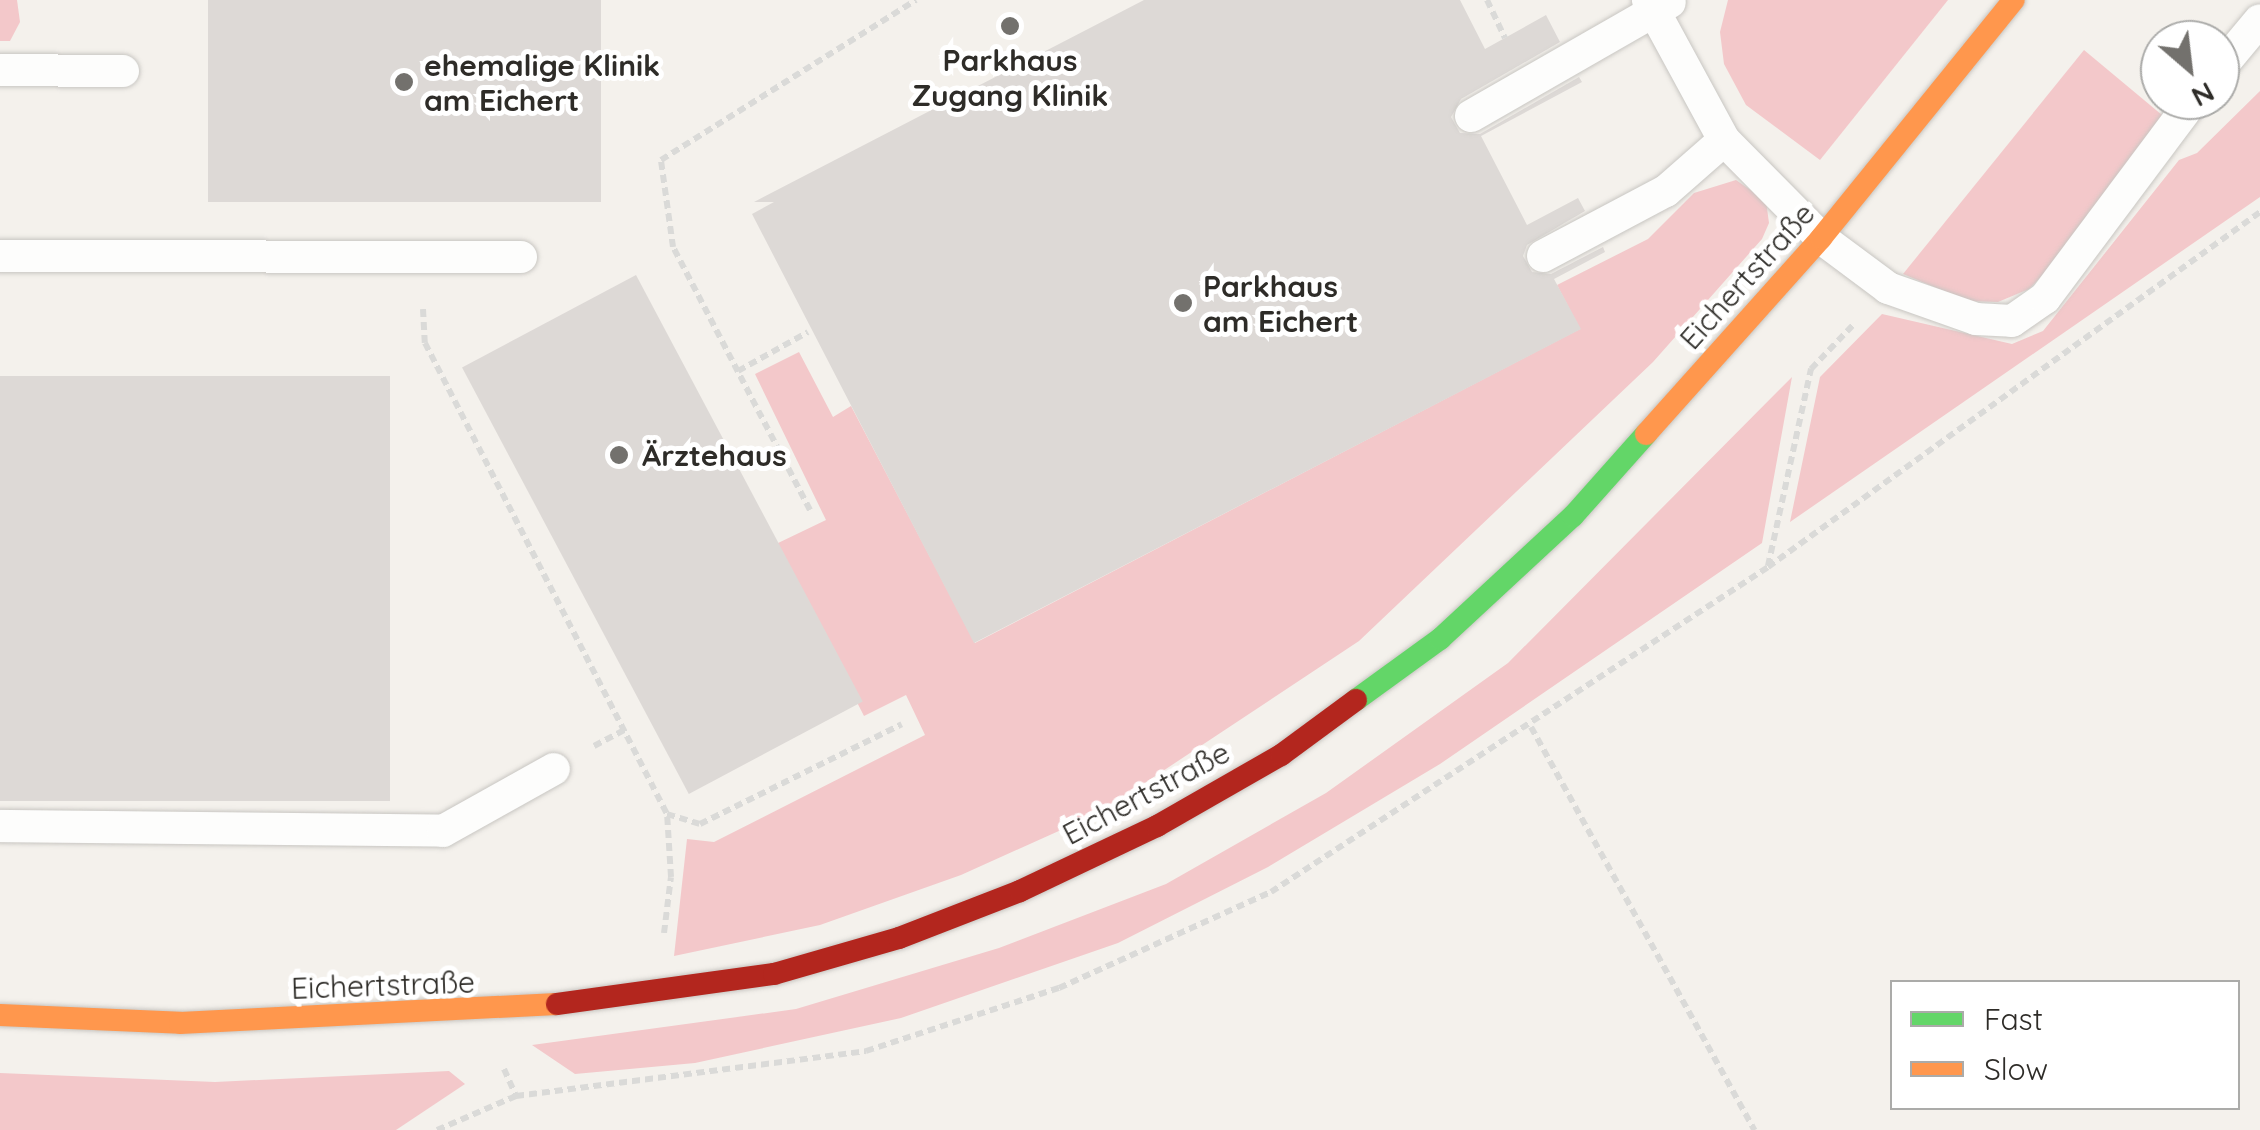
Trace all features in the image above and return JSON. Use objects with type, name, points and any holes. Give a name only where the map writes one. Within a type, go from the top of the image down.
[{"type":"street","name":"Eichertstraße","points":[[0,1016],[180,1023],[478,1012],[660,994],[774,974],[899,938],[1020,891],[1157,826],[1282,754],[1440,639],[1572,516],[1822,238],[2014,0]]},
{"type":"lane","points":[[1470,116],[1659,4],[1724,140],[1822,238],[1888,288],[1976,319],[2012,321],[2045,298],[2178,120]]},
{"type":"lane","points":[[2240,44],[2260,20]]},
{"type":"lane","points":[[0,70],[123,71]]},
{"type":"lane","points":[[1543,256],[1666,190],[1724,140]]},
{"type":"lane","points":[[0,256],[521,256]]},
{"type":"lane","points":[[0,826],[443,831],[554,769]]},
{"type":"path","points":[[810,510],[673,247],[662,160],[916,0]]},
{"type":"path","points":[[1486,0],[1510,48]]},
{"type":"path","points":[[420,256],[425,343],[667,814],[671,877],[663,939]]},
{"type":"path","points":[[1768,568],[1810,369],[1888,288]]},
{"type":"path","points":[[738,371],[808,332]]},
{"type":"path","points":[[667,814],[700,824],[902,724]]},
{"type":"path","points":[[1531,727],[1754,1130]]},
{"type":"path","points":[[437,1130],[516,1096]]},
{"type":"shaded area","points":[[0,0],[17,0],[20,22],[10,41],[0,41]]},
{"type":"shaded area","points":[[1728,0],[1948,0],[1820,160],[1746,105],[1724,64],[1720,32]]},
{"type":"shaded area","points":[[2084,50],[2140,97],[2140,120],[2158,120],[2065,253],[2029,289],[1998,302],[1968,301],[1903,274]]},
{"type":"shaded area","points":[[2260,91],[2260,197],[1790,522],[1820,377],[1882,314],[2012,344],[2043,331],[2179,160],[2197,153],[2231,120],[2240,120],[2240,111]]},
{"type":"shaded area","points":[[1736,180],[1766,201],[1769,223],[1762,239],[1653,362],[1359,641],[1101,812],[961,875],[820,925],[674,956],[687,839],[714,842],[925,735],[906,695],[864,716],[776,544],[826,520],[755,374],[799,352],[833,417],[851,406],[975,643],[1580,329],[1557,285],[1648,239],[1694,193]]},
{"type":"shaded area","points":[[1792,377],[1762,543],[1440,764],[1268,867],[1118,943],[901,1018],[695,1063],[575,1074],[532,1045],[796,1009],[999,948],[1166,884],[1326,793],[1508,663]]},
{"type":"shaded area","points":[[449,1071],[465,1084],[396,1130],[0,1130],[0,1073],[215,1082]]},
{"type":"building","name":"ehemalige Klinik am Eichert","points":[[208,0],[601,0],[601,202],[208,202]]},
{"type":"building","name":"Parkhaus am Eichert","points":[[1144,0],[1460,0],[1485,49],[1546,15],[1560,42],[1461,99],[1451,117],[1460,133],[1480,134],[1579,77],[1582,82],[1481,136],[1527,225],[1578,198],[1585,211],[1527,245],[1523,256],[1532,272],[1551,274],[1603,247],[1605,252],[1554,279],[1581,329],[974,643],[752,214],[774,202],[754,202]]},
{"type":"building","name":"Ärztehaus","points":[[636,275],[863,701],[689,794],[462,367]]},
{"type":"building","points":[[0,376],[390,376],[390,801],[0,801]]},
{"type":"traffic: fast","points":[[1356,700],[1440,639],[1573,516],[1646,434]]},
{"type":"traffic: slow","points":[[1646,434],[1821,238],[2014,0]]},
{"type":"traffic: slow","points":[[0,1015],[180,1023],[557,1004]]},
{"type":"traffic: jam","points":[[557,1004],[774,974],[899,938],[1020,891],[1157,826],[1281,755],[1356,700]]},
{"type":"place","name":"Parkhaus Zugang Klinik","points":[[1010,26]]},
{"type":"place","name":"ehemalige Klinik am Eichert","points":[[404,82]]},
{"type":"place","name":"Parkhaus am Eichert","points":[[1183,303]]},
{"type":"place","name":"Ärztehaus","points":[[619,455]]}]
